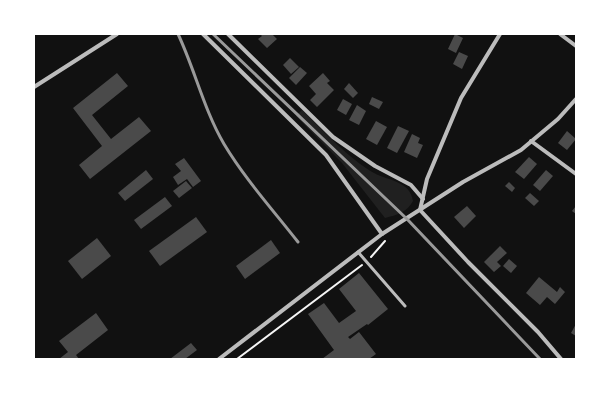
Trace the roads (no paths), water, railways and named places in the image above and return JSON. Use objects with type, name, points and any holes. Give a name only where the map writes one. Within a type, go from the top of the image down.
[{"type":"street","points":[[34,87],[117,34]]},
{"type":"street","points":[[204,34],[326,155],[382,234]]},
{"type":"street","points":[[228,34],[333,137],[375,166],[411,185],[423,200]]},
{"type":"street","points":[[420,210],[427,179],[462,98],[500,34]]},
{"type":"street","points":[[560,34],[576,46]]},
{"type":"street","points":[[219,359],[382,234],[463,182],[521,150],[558,119],[576,99]]},
{"type":"street","points":[[531,141],[576,174]]},
{"type":"street","points":[[420,210],[468,262],[538,332],[561,359]]},
{"type":"lane","points":[[358,252],[405,306]]},
{"type":"railway","points":[[178,34],[205,104],[224,144],[250,182],[298,242]]},
{"type":"railway","points":[[213,34],[407,219],[540,359]]}]
